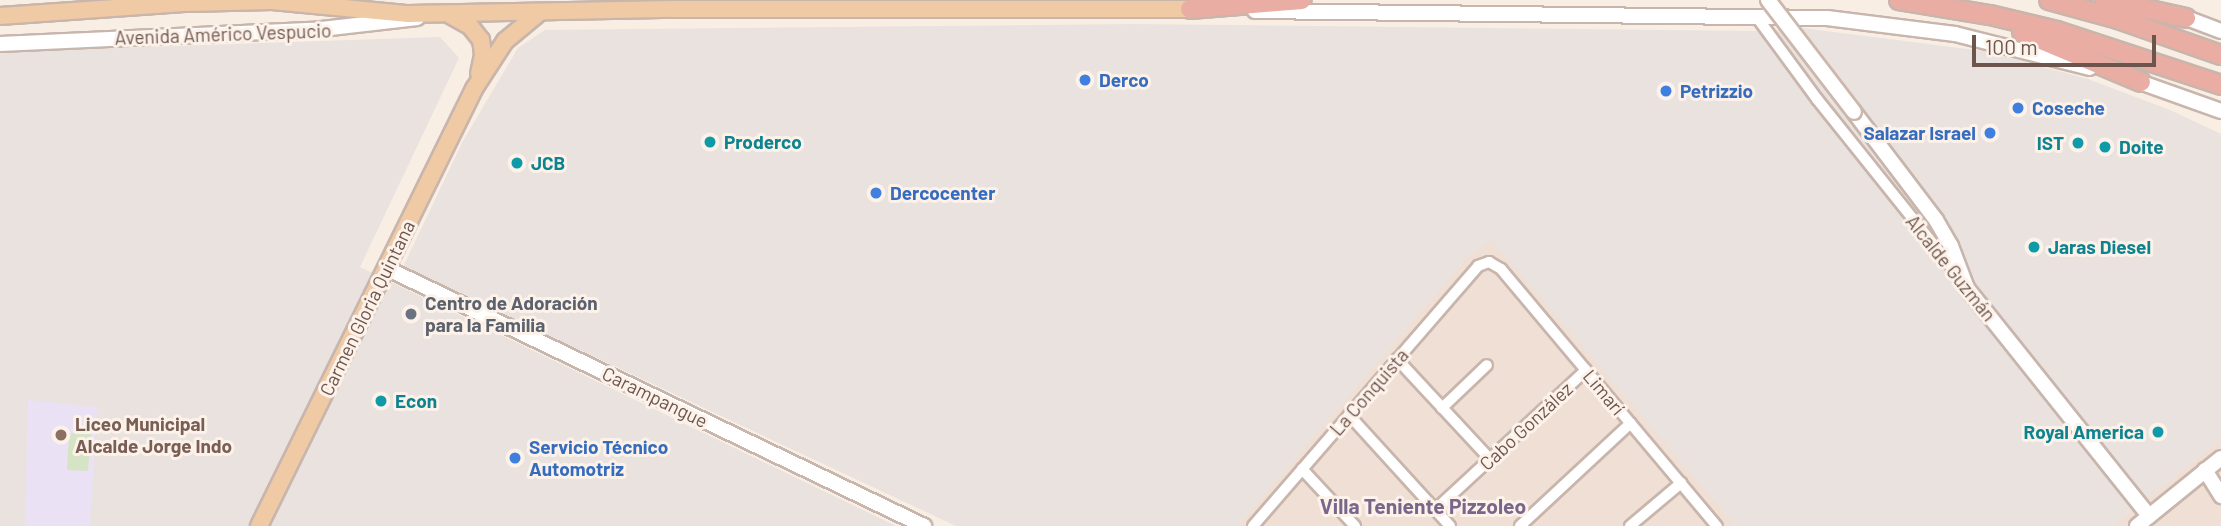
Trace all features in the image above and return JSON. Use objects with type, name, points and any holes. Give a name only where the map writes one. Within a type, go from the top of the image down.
[{"type":"highway","points":[[1190,9],[1301,0]]},
{"type":"highway","points":[[1899,0],[1939,6],[2079,37],[2221,85]]},
{"type":"highway","points":[[2049,0],[2118,19],[2221,55]]},
{"type":"highway","points":[[2105,0],[2186,18]]},
{"type":"highway","points":[[1939,6],[2032,36],[2141,82]]},
{"type":"main road","points":[[1768,0],[1936,220],[1951,246],[1968,288]]},
{"type":"main road","points":[[2137,0],[2221,31]]},
{"type":"main road","name":"Avenida Américo Vespucio","points":[[0,16],[188,3],[272,1],[392,13],[542,10],[1190,9],[1465,16],[1756,16],[1847,19],[1944,33],[2026,50],[2141,82],[2221,111]]},
{"type":"main road","name":"Carmen Gloria Quintana","points":[[259,526],[474,89],[505,41],[542,10]]},
{"type":"main road","name":"Avenida Américo Vespucio","points":[[0,44],[354,28],[446,13]]},
{"type":"main road","name":"Carmen Gloria Quintana","points":[[446,13],[470,26],[481,40],[483,55],[474,89]]},
{"type":"main road","name":"Carampangue","points":[[386,268],[924,526]]},
{"type":"main road","name":"Alcalde Guzmán","points":[[1968,288],[2143,521]]},
{"type":"main road","points":[[2143,521],[2221,458]]},
{"type":"main road","points":[[2205,471],[2221,496]]},
{"type":"street","name":"Alcalde Guzmán","points":[[1756,16],[1817,99],[1968,288]]},
{"type":"street","name":"La Conquista","points":[[1256,525],[1302,468],[1478,267],[1489,262]]},
{"type":"street","name":"Limarí","points":[[1489,262],[1501,268],[1717,526]]},
{"type":"street","points":[[1397,359],[1490,459]]},
{"type":"street","points":[[1442,408],[1487,365]]},
{"type":"street","name":"Cabo González","points":[[1435,510],[1586,370]]},
{"type":"street","points":[[1349,415],[1450,526]]},
{"type":"street","points":[[1520,526],[1631,424]]},
{"type":"street","points":[[1302,468],[1355,526]]},
{"type":"street","points":[[1630,526],[1681,483]]},
{"type":"shaded area","points":[[1133,24],[1754,31],[1802,28],[1983,51],[2088,79],[2170,110],[2221,134],[2221,439],[2112,526],[1737,526],[1491,240],[1466,258],[1237,526],[956,526],[403,267],[463,141],[518,48],[545,30]]},
{"type":"shaded area","points":[[440,37],[459,58],[360,267],[896,526],[0,526],[0,52]]},
{"type":"shaded area","points":[[1491,239],[1737,526],[1237,526],[1466,258]]},
{"type":"shaded area","name":"Liceo Municipal Alcalde Jorge Indo","points":[[28,400],[97,407],[90,526],[25,526]]},
{"type":"shaded area","points":[[2221,439],[2221,526],[2112,526]]},
{"type":"green space","points":[[69,433],[91,434],[88,471],[67,470]]},
{"type":"place","name":"Derco","points":[[1085,80]]},
{"type":"place","name":"Petrizzio","points":[[1666,91]]},
{"type":"place","name":"Coseche","points":[[2018,108]]},
{"type":"place","name":"Salazar Israel","points":[[1990,133]]},
{"type":"place","name":"Proderco","points":[[710,142]]},
{"type":"place","name":"IST","points":[[2078,143]]},
{"type":"place","name":"Doite","points":[[2105,147]]},
{"type":"place","name":"JCB","points":[[517,163]]},
{"type":"place","name":"Dercocenter","points":[[876,193]]},
{"type":"place","name":"Jaras Diesel","points":[[2034,247]]},
{"type":"place","name":"Centro de Adoración para la Familia","points":[[411,314]]},
{"type":"place","name":"Econ","points":[[381,401]]},
{"type":"place","name":"Royal America","points":[[2158,432]]},
{"type":"place","name":"Liceo Municipal Alcalde Jorge Indo","points":[[61,435]]},
{"type":"place","name":"Servicio Técnico Automotriz","points":[[515,458]]},
{"type":"district","name":"Villa Teniente Pizzoleo","points":[[1423,506]]}]
